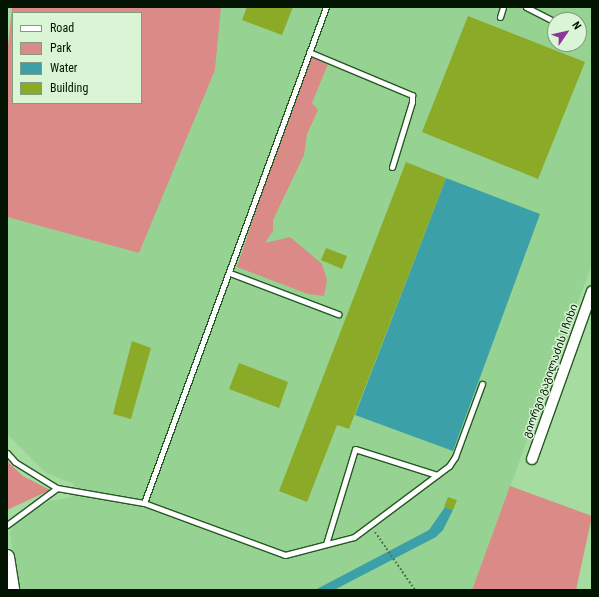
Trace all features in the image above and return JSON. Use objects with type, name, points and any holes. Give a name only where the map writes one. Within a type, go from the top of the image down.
[{"type":"main road","points":[[7,557],[12,590]]},
{"type":"street","name":"გიორგი გაგილაძის I ჩიხი","points":[[532,459],[592,291]]},
{"type":"lane","points":[[144,503],[230,273],[326,7]]},
{"type":"lane","points":[[500,17],[503,7]]},
{"type":"lane","points":[[526,7],[547,18]]},
{"type":"lane","points":[[309,52],[412,95],[412,102],[392,166]]},
{"type":"lane","points":[[230,273],[338,314]]},
{"type":"lane","points":[[7,453],[15,462],[57,488],[144,503],[286,555],[354,537],[453,462],[482,384]]},
{"type":"lane","points":[[326,544],[355,449],[437,475]]},
{"type":"lane","points":[[7,525],[57,488]]},
{"type":"path","points":[[370,525],[415,590]]},
{"type":"shaded area","points":[[221,7],[592,7],[592,264],[472,590],[18,590],[10,533],[15,523],[26,514],[50,501],[72,497],[74,484],[46,473],[7,434],[7,217],[139,253],[215,70]]},
{"type":"green space","points":[[12,7],[221,7],[215,70],[139,253],[7,217],[7,55]]},
{"type":"green space","points":[[308,55],[328,64],[312,103],[318,110],[307,134],[304,155],[273,220],[273,231],[265,243],[290,237],[322,264],[327,280],[324,296],[308,294],[237,267]]},
{"type":"green space","points":[[7,461],[23,476],[50,490],[7,510]]},
{"type":"green space","points":[[510,486],[592,516],[576,590],[472,590]]},
{"type":"water","points":[[446,178],[540,214],[453,451],[355,415]]},
{"type":"water","points":[[445,507],[453,510],[443,530],[436,537],[334,590],[315,590],[429,530]]},
{"type":"building","points":[[247,7],[293,7],[282,35],[242,20]]},
{"type":"building","points":[[468,16],[547,47],[547,52],[560,52],[585,62],[538,179],[422,132]]},
{"type":"building","points":[[406,162],[446,178],[349,429],[337,425],[307,502],[279,491]]},
{"type":"building","points":[[326,248],[347,256],[342,269],[321,260]]},
{"type":"building","points":[[132,341],[151,348],[131,419],[113,414]]},
{"type":"building","points":[[239,363],[288,382],[279,408],[229,389]]},
{"type":"building","points":[[448,497],[457,500],[453,510],[444,507]]}]
